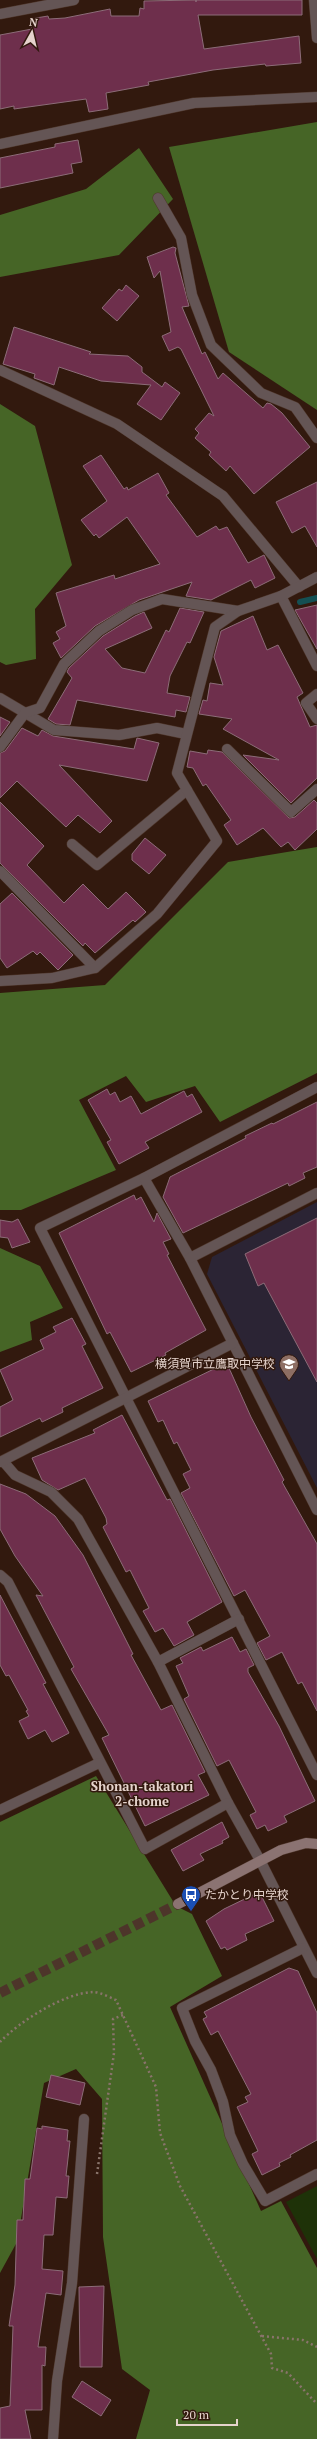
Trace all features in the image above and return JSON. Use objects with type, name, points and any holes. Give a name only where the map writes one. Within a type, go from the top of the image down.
[{"type":"street","points":[[0,14],[74,0]]},
{"type":"street","points":[[314,0],[317,38]]},
{"type":"street","points":[[0,144],[194,103],[317,97]]},
{"type":"street","points":[[158,198],[181,238],[192,295],[212,345],[260,393],[294,407],[317,438]]},
{"type":"street","points":[[0,370],[117,424],[223,496],[299,587]]},
{"type":"street","points":[[0,981],[52,978],[95,968],[157,914],[217,841],[177,773],[215,627],[238,611],[281,596],[317,576]]},
{"type":"street","points":[[281,596],[317,666]]},
{"type":"street","points":[[0,747],[25,713],[40,708],[64,664],[99,631],[132,610],[162,599],[238,611]]},
{"type":"street","points":[[317,694],[306,703],[317,719]]},
{"type":"street","points":[[0,698],[54,730],[119,735],[157,728],[186,734]]},
{"type":"street","points":[[227,749],[291,812],[317,789]]},
{"type":"street","points":[[72,844],[97,865],[187,790]]},
{"type":"street","points":[[0,871],[95,968]]},
{"type":"street","points":[[317,1087],[144,1178],[40,1228],[317,1775]]},
{"type":"street","points":[[144,1178],[190,1258],[317,1510]]},
{"type":"street","points":[[190,1258],[317,1193]]},
{"type":"street","points":[[232,1343],[2,1462],[15,1475],[51,1492],[78,1519],[158,1662],[228,1803],[317,1973]]},
{"type":"street","points":[[0,1575],[8,1582],[99,1762],[145,1849],[228,1803]]},
{"type":"street","points":[[158,1662],[238,1619]]},
{"type":"street","points":[[0,1810],[99,1762]]},
{"type":"street","points":[[178,1904],[281,1850],[306,1843],[317,1844]]},
{"type":"street","points":[[303,1948],[182,2008],[195,2042],[211,2070],[223,2102],[230,2135],[243,2164],[265,2201],[317,2174]]},
{"type":"street","points":[[53,2439],[57,2381],[72,2284],[84,2120]]},
{"type":"path","points":[[0,2042],[13,2028],[72,1996],[95,1992],[116,2000],[156,2087],[160,2133],[180,2186],[262,2336],[271,2354],[272,2368],[288,2373],[317,2404]]},
{"type":"path","points":[[96,2177],[114,2053],[112,2019],[123,2015]]},
{"type":"path","points":[[262,2336],[303,2340],[317,2347]]},
{"type":"shaded area","name":"横須賀市立鷹取中学校","points":[[317,1202],[317,1488],[207,1274],[212,1257]]},
{"type":"green space","points":[[317,122],[317,410],[229,352],[169,147]]},
{"type":"green space","points":[[139,148],[173,199],[119,255],[0,277],[0,215],[86,189]]},
{"type":"green space","points":[[0,404],[35,426],[72,565],[35,609],[36,659],[6,665],[0,662]]},
{"type":"green space","points":[[317,847],[317,1073],[220,1122],[195,1086],[146,1102],[126,1076],[79,1100],[116,1170],[21,1210],[0,1210],[0,993],[105,985],[228,862]]},
{"type":"green space","points":[[0,1248],[40,1266],[63,1308],[30,1322],[32,1340],[0,1352]]},
{"type":"green space","points":[[96,1776],[176,1906],[192,1914],[222,1976],[170,2007],[261,2211],[281,2201],[317,2268],[317,2439],[136,2439],[150,2390],[122,2369],[103,2237],[102,2099],[76,2069],[44,2083],[17,2242],[0,2273],[0,1822]]},
{"type":"green space","points":[[317,2186],[317,2259],[286,2202]]},
{"type":"building","points":[[302,0],[302,15],[198,15],[204,49],[299,36],[301,63],[266,66],[265,64],[213,70],[148,82],[149,85],[106,93],[108,109],[89,112],[86,99],[14,109],[14,106],[0,109],[0,35],[32,29],[30,19],[48,16],[49,19],[65,18],[110,9],[111,16],[139,16],[140,8],[144,9],[144,1]]},
{"type":"building","points":[[78,140],[82,162],[71,164],[73,173],[0,188],[0,158],[55,147],[55,144]]},
{"type":"building","points":[[173,247],[176,248],[175,253],[189,306],[182,307],[202,354],[205,352],[218,379],[223,373],[263,408],[267,403],[271,404],[282,413],[310,447],[254,494],[230,466],[226,471],[209,455],[211,452],[195,438],[199,433],[195,429],[209,413],[214,416],[181,349],[178,347],[169,351],[162,336],[171,332],[160,271],[154,278],[147,257]]},
{"type":"building","points":[[126,285],[139,296],[117,321],[102,308],[119,289],[122,291]]},
{"type":"building","points":[[14,327],[91,352],[89,354],[128,356],[142,367],[142,372],[162,387],[165,382],[180,393],[161,420],[137,404],[151,385],[101,381],[59,367],[54,385],[34,378],[35,374],[3,364]]},
{"type":"building","points":[[101,455],[124,489],[127,487],[128,490],[158,473],[169,493],[166,495],[197,537],[216,526],[219,530],[227,527],[248,563],[264,555],[275,578],[255,588],[251,580],[211,600],[186,596],[192,582],[139,600],[95,626],[61,658],[53,643],[60,639],[56,632],[66,626],[56,593],[114,575],[115,579],[160,564],[127,517],[99,538],[96,534],[94,536],[81,520],[107,501],[83,466]]},
{"type":"building","points":[[317,482],[317,547],[305,526],[292,533],[276,502]]},
{"type":"building","points":[[317,605],[317,649],[295,610]]},
{"type":"building","points":[[180,608],[204,612],[190,643],[187,642],[170,676],[167,693],[190,697],[186,712],[176,710],[175,717],[77,700],[70,725],[56,724],[48,719],[72,678],[67,672],[69,668],[103,636],[144,612],[152,628],[105,649],[122,668],[145,673],[166,630],[169,632]]},
{"type":"building","points":[[253,616],[267,650],[278,645],[303,693],[297,697],[310,727],[317,725],[317,778],[291,803],[243,755],[279,760],[223,729],[232,719],[199,714],[203,700],[207,701],[210,683],[223,685],[214,657],[221,631]]},
{"type":"building","points":[[0,717],[10,722],[0,736]]},
{"type":"building","points":[[22,728],[38,736],[42,730],[53,736],[134,749],[137,738],[159,743],[147,781],[59,765],[112,821],[100,833],[78,815],[66,827],[17,781],[0,798],[0,753],[5,751]]},
{"type":"building","points":[[208,750],[222,752],[289,818],[295,817],[314,800],[317,803],[317,829],[295,850],[288,842],[281,847],[263,828],[237,845],[224,825],[231,820],[206,784],[203,786],[193,768],[187,767],[190,751],[207,754]]},
{"type":"building","points":[[0,802],[44,846],[27,865],[64,903],[83,884],[108,909],[126,892],[146,912],[135,922],[133,920],[95,953],[85,943],[83,946],[0,863]]},
{"type":"building","points":[[145,838],[166,855],[149,874],[132,860],[132,854]]},
{"type":"building","points":[[12,893],[73,955],[58,970],[40,952],[37,955],[33,951],[7,968],[0,958],[0,904]]},
{"type":"building","points":[[107,1089],[110,1095],[115,1092],[120,1102],[131,1096],[141,1114],[184,1091],[187,1097],[192,1094],[202,1112],[145,1142],[149,1148],[119,1164],[107,1142],[111,1140],[88,1100]]},
{"type":"building","points":[[317,1102],[317,1167],[303,1173],[305,1178],[289,1186],[288,1183],[183,1233],[163,1197],[170,1177],[246,1138],[245,1136]]},
{"type":"building","points":[[134,1195],[136,1200],[141,1197],[154,1222],[157,1213],[171,1239],[163,1242],[169,1254],[167,1255],[206,1330],[165,1353],[166,1355],[131,1372],[110,1332],[107,1334],[59,1233]]},
{"type":"building","points":[[317,1218],[317,1382],[264,1283],[258,1286],[245,1254]]},
{"type":"building","points":[[18,1219],[30,1242],[12,1248],[8,1238],[0,1237],[0,1220],[12,1222]]},
{"type":"building","points":[[72,1318],[86,1344],[82,1346],[103,1388],[62,1408],[63,1412],[42,1422],[40,1418],[0,1437],[0,1407],[13,1400],[0,1370],[44,1349],[40,1340],[56,1332],[53,1327]]},
{"type":"building","points":[[220,1366],[229,1368],[251,1417],[284,1480],[282,1482],[317,1544],[317,1711],[302,1682],[298,1684],[282,1652],[266,1660],[257,1643],[270,1636],[245,1590],[234,1596],[181,1493],[190,1488],[183,1474],[191,1470],[177,1442],[174,1444],[163,1420],[158,1422],[148,1401]]},
{"type":"building","points":[[122,1415],[167,1500],[170,1499],[222,1602],[187,1622],[194,1635],[174,1646],[163,1628],[155,1632],[143,1611],[149,1608],[130,1570],[126,1572],[103,1527],[107,1524],[106,1518],[85,1478],[58,1490],[42,1480],[32,1458],[95,1433],[93,1430]]},
{"type":"building","points":[[0,1484],[26,1494],[55,1516],[83,1555],[133,1654],[131,1655],[161,1710],[172,1705],[205,1772],[198,1775],[209,1795],[145,1826],[102,1738],[109,1735],[71,1669],[74,1667],[36,1595],[43,1596],[15,1556],[0,1529]]},
{"type":"building","points":[[0,1595],[46,1683],[43,1684],[69,1733],[52,1742],[45,1730],[28,1739],[19,1721],[29,1716],[26,1711],[28,1710],[9,1675],[6,1676],[0,1665]]},
{"type":"building","points":[[232,1637],[240,1652],[246,1649],[254,1665],[248,1668],[248,1672],[279,1726],[315,1801],[284,1816],[287,1822],[268,1831],[265,1825],[257,1829],[250,1815],[256,1812],[229,1760],[217,1766],[184,1699],[189,1696],[176,1666],[183,1663],[180,1658],[201,1647],[203,1651]]},
{"type":"building","points":[[222,1822],[229,1837],[222,1841],[223,1843],[200,1854],[204,1860],[183,1871],[171,1850]]},
{"type":"building","points":[[255,1894],[257,1899],[262,1897],[274,1921],[245,1934],[247,1940],[227,1950],[225,1947],[221,1949],[206,1921],[224,1909]]},
{"type":"building","points":[[289,1968],[298,1971],[317,2013],[317,2140],[290,2155],[291,2157],[279,2163],[280,2166],[262,2175],[252,2154],[258,2151],[237,2107],[248,2102],[245,2097],[251,2094],[218,2031],[211,2035],[203,2019],[207,2017],[204,2012]]},
{"type":"building","points":[[51,2075],[85,2083],[80,2105],[46,2097]]},
{"type":"building","points":[[42,2126],[68,2130],[67,2141],[70,2141],[66,2176],[69,2176],[67,2198],[56,2197],[53,2235],[44,2235],[42,2269],[63,2271],[61,2295],[46,2293],[38,2347],[46,2347],[45,2366],[42,2365],[42,2410],[25,2410],[31,2439],[0,2439],[0,2408],[10,2406],[13,2326],[9,2326],[15,2285],[17,2220],[23,2220],[25,2179],[30,2179],[37,2128],[42,2129]]},
{"type":"building","points":[[104,2286],[102,2367],[80,2367],[79,2287]]},
{"type":"building","points":[[82,2381],[111,2400],[101,2416],[72,2397]]},
{"type":"waterway","points":[[300,602],[317,598]]},
{"type":"tunnel","points":[[0,1993],[178,1904]]},
{"type":"place","name":"横須賀市立鷹取中学校","points":[[289,1381]]},
{"type":"place","name":"たかとり中学校","points":[[191,1912]]},
{"type":"district","name":"Shonan-takatori 2-chome","points":[[142,1794]]}]
